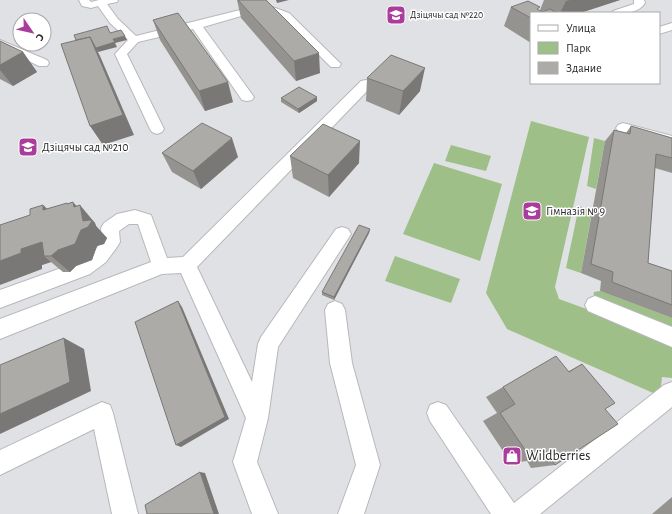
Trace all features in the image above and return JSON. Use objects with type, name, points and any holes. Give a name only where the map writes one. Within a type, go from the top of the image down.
[{"type":"lane","points":[[84,0],[86,4],[91,5],[113,0]]},
{"type":"lane","points":[[620,12],[638,6],[640,3],[639,0]]},
{"type":"lane","points":[[101,3],[114,21],[134,40]]},
{"type":"lane","points":[[157,129],[121,54],[134,40],[196,25],[260,3],[285,15],[335,64]]},
{"type":"lane","points":[[196,25],[247,98]]},
{"type":"lane","points":[[660,31],[672,26]]},
{"type":"lane","points":[[0,43],[43,63]]},
{"type":"lane","points":[[0,329],[161,266],[187,265],[366,84]]},
{"type":"lane","points":[[624,128],[672,142]]},
{"type":"lane","points":[[0,299],[84,268],[100,257],[111,242],[110,228],[123,218],[135,216],[144,220],[161,266]]},
{"type":"lane","points":[[265,514],[245,462],[257,418],[268,344],[342,234]]},
{"type":"lane","points":[[187,265],[257,418]]},
{"type":"lane","points":[[595,305],[672,337]]},
{"type":"lane","points":[[335,310],[341,363],[368,465],[351,514]]},
{"type":"lane","points":[[520,514],[672,394]]},
{"type":"lane","points":[[0,463],[102,413],[125,514]]},
{"type":"lane","points":[[438,413],[506,514]]},
{"type":"green space","points":[[531,121],[589,137],[555,287],[559,299],[592,311],[594,292],[600,291],[672,318],[672,378],[662,377],[660,396],[507,329],[486,293]]},
{"type":"green space","points":[[594,138],[605,141],[596,189],[587,186]]},
{"type":"green space","points":[[451,145],[491,156],[486,171],[445,161]]},
{"type":"green space","points":[[434,163],[502,184],[480,261],[403,234]]},
{"type":"green space","points":[[579,206],[592,211],[581,273],[566,268]]},
{"type":"green space","points":[[395,256],[460,279],[451,303],[385,281]]},
{"type":"building","points":[[238,0],[266,0],[319,53],[294,61]]},
{"type":"building","points":[[528,1],[540,7],[537,9],[542,12],[530,12],[530,17],[511,7]]},
{"type":"building","points":[[550,9],[555,12],[542,12]]},
{"type":"building","points":[[178,13],[228,82],[199,91],[153,20]]},
{"type":"building","points":[[107,26],[110,33],[121,30],[125,36],[113,39],[115,42],[96,48],[97,50],[90,37],[76,40],[74,35]]},
{"type":"building","points":[[90,37],[123,115],[90,126],[61,44]]},
{"type":"building","points":[[0,41],[12,47],[12,52],[23,52],[0,65]]},
{"type":"building","points":[[391,55],[425,68],[403,91],[367,78]]},
{"type":"building","points":[[299,87],[317,97],[298,109],[281,98]]},
{"type":"building","points":[[202,123],[232,138],[193,171],[162,153]]},
{"type":"building","points":[[323,124],[360,141],[328,175],[290,156]]},
{"type":"building","points":[[631,126],[672,138],[672,158],[656,154],[648,263],[672,271],[672,305],[612,282],[613,272],[591,264],[614,130],[630,134]]},
{"type":"building","points":[[73,202],[74,207],[80,205],[83,221],[92,221],[88,227],[81,230],[75,244],[58,250],[51,256],[44,256],[42,242],[21,249],[21,253],[0,261],[0,225],[30,215],[30,209],[43,205],[43,210]]},
{"type":"building","points":[[359,225],[370,229],[334,297],[322,292]]},
{"type":"building","points":[[178,301],[225,417],[176,445],[135,322]]},
{"type":"building","points":[[64,338],[70,382],[0,414],[0,365]]},
{"type":"building","points":[[556,356],[569,372],[582,364],[615,403],[605,409],[618,424],[555,465],[546,451],[532,460],[500,413],[515,404],[503,387]]},
{"type":"building","points":[[200,472],[214,514],[147,514],[145,505]]},
{"type":"place","name":"Дзіцячы сад №220","points":[[396,15]]},
{"type":"place","name":"Дзіцячы сад №210","points":[[28,147]]},
{"type":"place","name":"Гімназія № 9","points":[[532,211]]},
{"type":"place","name":"Wildberries","points":[[512,456]]}]
